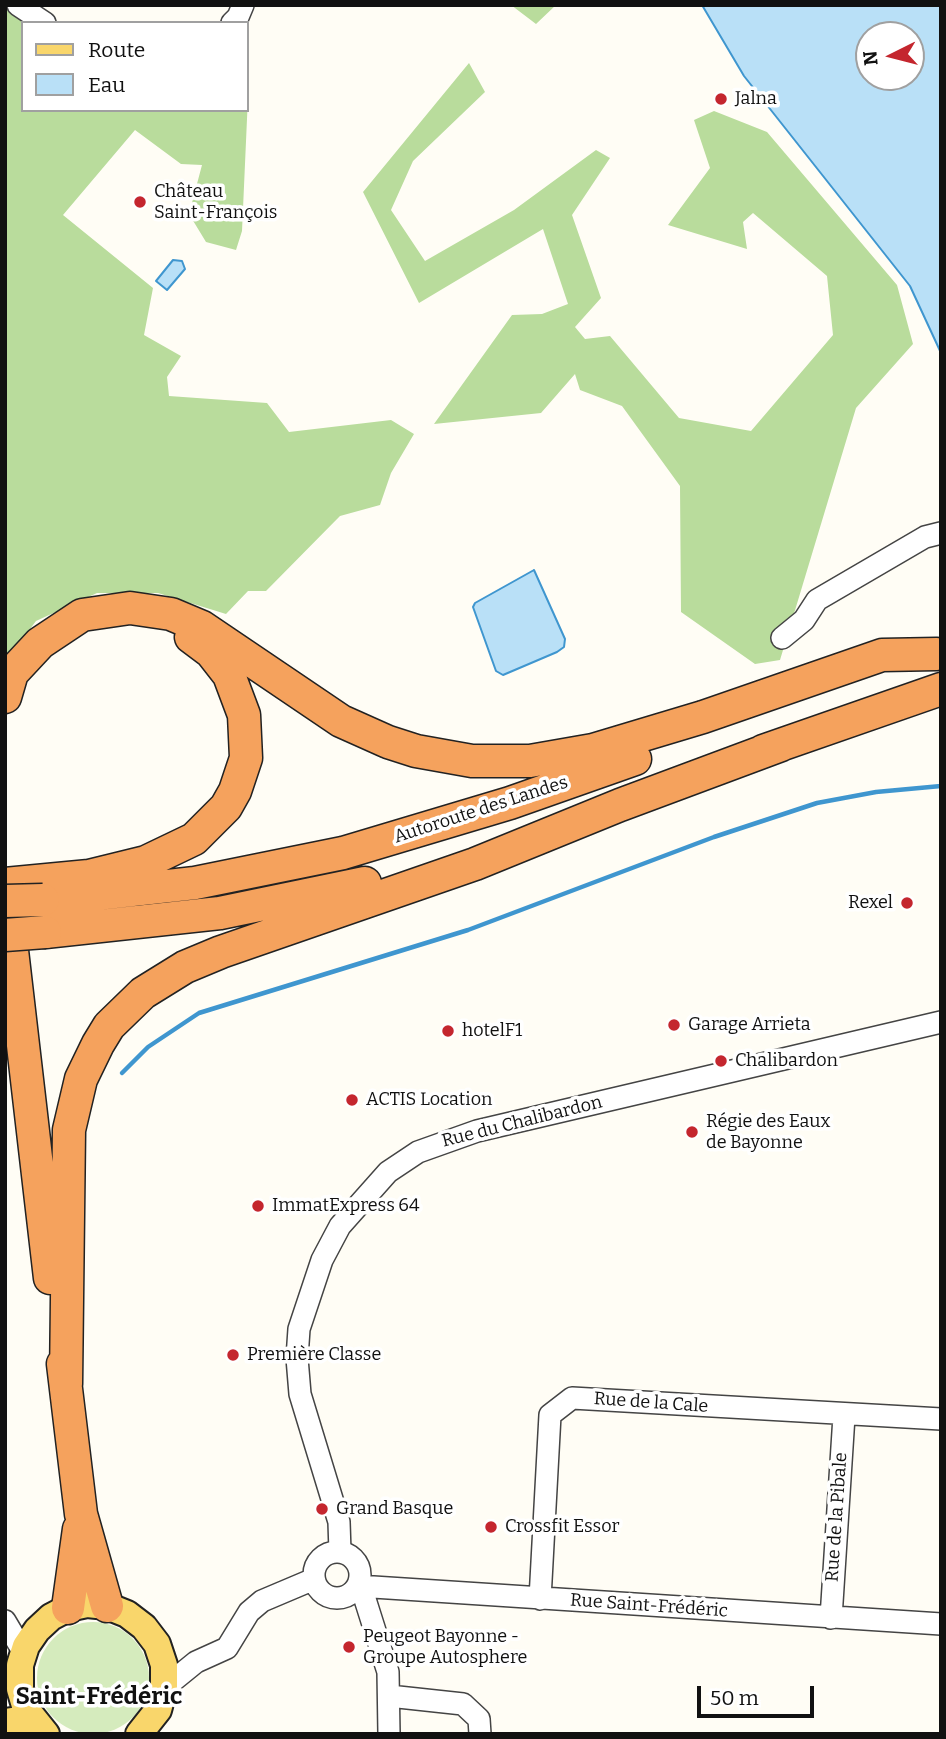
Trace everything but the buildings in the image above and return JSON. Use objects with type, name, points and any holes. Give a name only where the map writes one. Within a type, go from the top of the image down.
[{"type":"highway","points":[[5,697],[12,673],[40,643],[82,615],[130,608],[171,614],[202,627],[295,691],[362,731],[416,751],[472,761],[530,761],[593,750],[882,655],[939,653]]},
{"type":"highway","points":[[5,884],[42,891],[122,869],[180,847],[216,819],[235,791],[242,775],[246,731],[241,704],[229,675],[199,642],[130,608]]},
{"type":"highway","name":"Autoroute des Landes","points":[[5,901],[42,891],[195,883],[273,869],[379,843],[510,803],[939,653]]},
{"type":"highway","name":"Autoroute des Landes","points":[[5,934],[220,913],[345,889],[484,849],[941,689]]},
{"type":"highway","points":[[66,1384],[69,1129],[81,1079],[98,1044],[109,1026],[143,993],[186,967],[221,952],[475,864],[620,805],[781,745]]},
{"type":"highway","points":[[5,890],[38,1193],[66,1384],[81,1514],[107,1606]]},
{"type":"highway","points":[[5,1084],[17,1114],[38,1193]]},
{"type":"highway","points":[[68,1608],[81,1514]]},
{"type":"main road","points":[[41,1728],[26,1709],[20,1689],[22,1658],[51,1617],[68,1608],[87,1604],[107,1606],[127,1614],[145,1627],[157,1644],[164,1665],[161,1699],[170,1734]]},
{"type":"main road","points":[[139,1734],[161,1699]]},
{"type":"main road","points":[[5,1723],[18,1720],[41,1728]]},
{"type":"street","points":[[18,5],[42,21]]},
{"type":"street","points":[[234,21],[243,5]]},
{"type":"street","points":[[782,638],[804,620],[817,600],[925,537],[941,533]]},
{"type":"street","name":"Rue du Chalibardon","points":[[340,1552],[339,1522],[300,1394],[297,1358],[299,1329],[322,1260],[340,1226],[388,1172],[418,1152],[477,1131],[941,1022]]},
{"type":"street","name":"Rue de la Cale","points":[[540,1599],[550,1415],[572,1398],[844,1416],[941,1419]]},
{"type":"street","name":"Rue de la Pibale","points":[[831,1618],[844,1416]]},
{"type":"street","points":[[340,1552],[348,1555],[359,1568],[352,1590],[327,1596],[314,1579],[320,1559],[340,1552]]},
{"type":"street","points":[[161,1699],[196,1662],[227,1648],[249,1612],[262,1601],[314,1579]]},
{"type":"street","points":[[352,1590],[374,1623],[388,1672],[389,1734]]},
{"type":"street","name":"Rue Saint-Frédéric","points":[[352,1590],[540,1599],[941,1625]]},
{"type":"street","points":[[5,1621],[22,1658]]},
{"type":"street","points":[[157,1644],[196,1662]]},
{"type":"street","points":[[389,1696],[463,1704],[479,1720],[480,1734]]},
{"type":"green space","points":[[511,5],[556,5],[536,24]]},
{"type":"green space","points":[[5,6],[28,21],[21,21],[21,112],[247,112],[242,231],[236,250],[206,242],[189,214],[202,165],[181,164],[135,130],[63,215],[153,288],[144,335],[181,356],[167,377],[169,396],[267,403],[289,432],[391,420],[414,434],[391,473],[380,505],[340,516],[266,591],[248,591],[226,614],[158,593],[97,593],[36,621],[5,662]]},
{"type":"green space","points":[[469,63],[485,92],[413,161],[391,210],[425,261],[514,210],[596,150],[610,158],[572,215],[601,298],[575,327],[585,339],[610,336],[679,418],[751,431],[833,335],[827,276],[753,213],[743,222],[747,249],[668,225],[710,168],[694,120],[714,111],[767,132],[897,285],[913,344],[856,408],[780,660],[755,664],[681,612],[680,486],[622,406],[580,390],[575,374],[541,413],[434,424],[512,315],[542,314],[568,304],[543,229],[419,303],[363,192]]},
{"type":"green space","points":[[93,1622],[114,1626],[132,1639],[145,1657],[149,1678],[145,1699],[132,1717],[114,1730],[93,1734],[72,1730],[54,1717],[41,1699],[37,1678],[41,1657],[54,1639],[72,1626]]},
{"type":"water","points":[[702,5],[941,5],[941,353],[910,286],[744,76]]},
{"type":"water","points":[[173,260],[182,261],[185,269],[167,290],[156,281]]},
{"type":"water","points":[[534,570],[565,639],[564,647],[503,675],[496,671],[473,607],[475,603]]},
{"type":"waterway","points":[[122,1073],[148,1047],[199,1013],[468,930],[714,837],[817,803],[876,792],[941,786]]},
{"type":"place","name":"Jalna","points":[[721,99]]},
{"type":"place","name":"Château Saint-François","points":[[140,202]]},
{"type":"place","name":"Rexel","points":[[907,903]]},
{"type":"place","name":"Garage Arrieta","points":[[674,1025]]},
{"type":"place","name":"hotelF1","points":[[448,1031]]},
{"type":"place","name":"Chalibardon","points":[[721,1061]]},
{"type":"place","name":"ACTIS Location","points":[[352,1100]]},
{"type":"place","name":"Régie des Eaux de Bayonne","points":[[692,1132]]},
{"type":"place","name":"ImmatExpress 64","points":[[258,1206]]},
{"type":"place","name":"Première Classe","points":[[233,1355]]},
{"type":"place","name":"Grand Basque","points":[[322,1509]]},
{"type":"place","name":"Crossfit Essor","points":[[491,1527]]},
{"type":"place","name":"Peugeot Bayonne - Groupe Autosphere","points":[[349,1647]]},
{"type":"district","name":"Saint-Frédéric","points":[[99,1697]]}]
